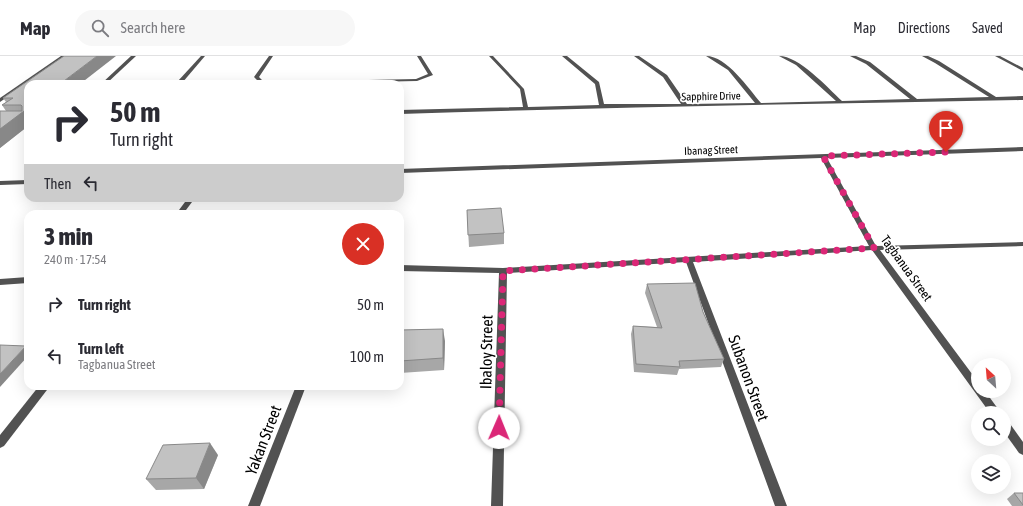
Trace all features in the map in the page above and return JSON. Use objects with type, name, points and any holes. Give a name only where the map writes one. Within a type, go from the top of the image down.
[{"type":"street","points":[[29,80],[64,56]]},
{"type":"street","points":[[107,80],[134,56]]},
{"type":"street","points":[[182,80],[203,56]]},
{"type":"street","points":[[260,80],[256,77],[270,56]]},
{"type":"street","points":[[404,80],[416,80],[431,75],[418,56]]},
{"type":"street","points":[[490,56],[522,89],[526,109]]},
{"type":"street","points":[[564,56],[597,83],[602,106]]},
{"type":"street","points":[[636,56],[665,76],[686,106]]},
{"type":"street","points":[[708,56],[730,69],[759,104]]},
{"type":"street","points":[[781,56],[798,64],[840,102]]},
{"type":"street","points":[[852,56],[868,63],[916,101]]},
{"type":"street","points":[[924,56],[937,62],[995,99]]},
{"type":"street","points":[[996,56],[1023,70]]},
{"type":"street","points":[[0,100],[24,84]]},
{"type":"street","name":"Sapphire Drive","points":[[404,112],[602,106],[686,106],[1023,98]]},
{"type":"street","name":"Ibanag Street","points":[[404,171],[1023,149]]},
{"type":"street","name":"Tagbanua Street","points":[[823,156],[874,248],[971,379]]},
{"type":"street","points":[[0,183],[24,182]]},
{"type":"street","points":[[404,268],[503,271],[874,248],[1023,244]]},
{"type":"street","name":"Subanon Street","points":[[689,260],[781,506]]},
{"type":"street","name":"Ibaloy Street","points":[[497,506],[503,271]]},
{"type":"street","points":[[0,282],[24,280]]},
{"type":"street","points":[[0,443],[42,390]]},
{"type":"street","name":"Yakan Street","points":[[254,506],[299,390]]},
{"type":"street","points":[[1011,434],[1023,450]]},
{"type":"building","points":[[64,56],[97,56],[65,80],[29,80]]},
{"type":"building","points":[[24,84],[24,111],[0,129],[0,111],[22,111],[21,105],[2,105],[13,98],[3,98]]},
{"type":"building","points":[[501,208],[504,233],[468,235],[467,210]]},
{"type":"building","points":[[695,283],[703,312],[724,359],[679,361],[680,367],[636,364],[633,326],[662,328],[647,284]]},
{"type":"building","points":[[443,329],[443,358],[404,361],[404,330]]},
{"type":"building","points":[[0,345],[24,346],[24,348],[0,374]]},
{"type":"building","points":[[210,443],[196,478],[146,479],[163,445]]},
{"type":"building","points":[[1014,493],[1023,493],[1023,505]]},
{"type":"route","points":[[499,428],[503,271],[874,248],[823,156],[946,152]]}]
